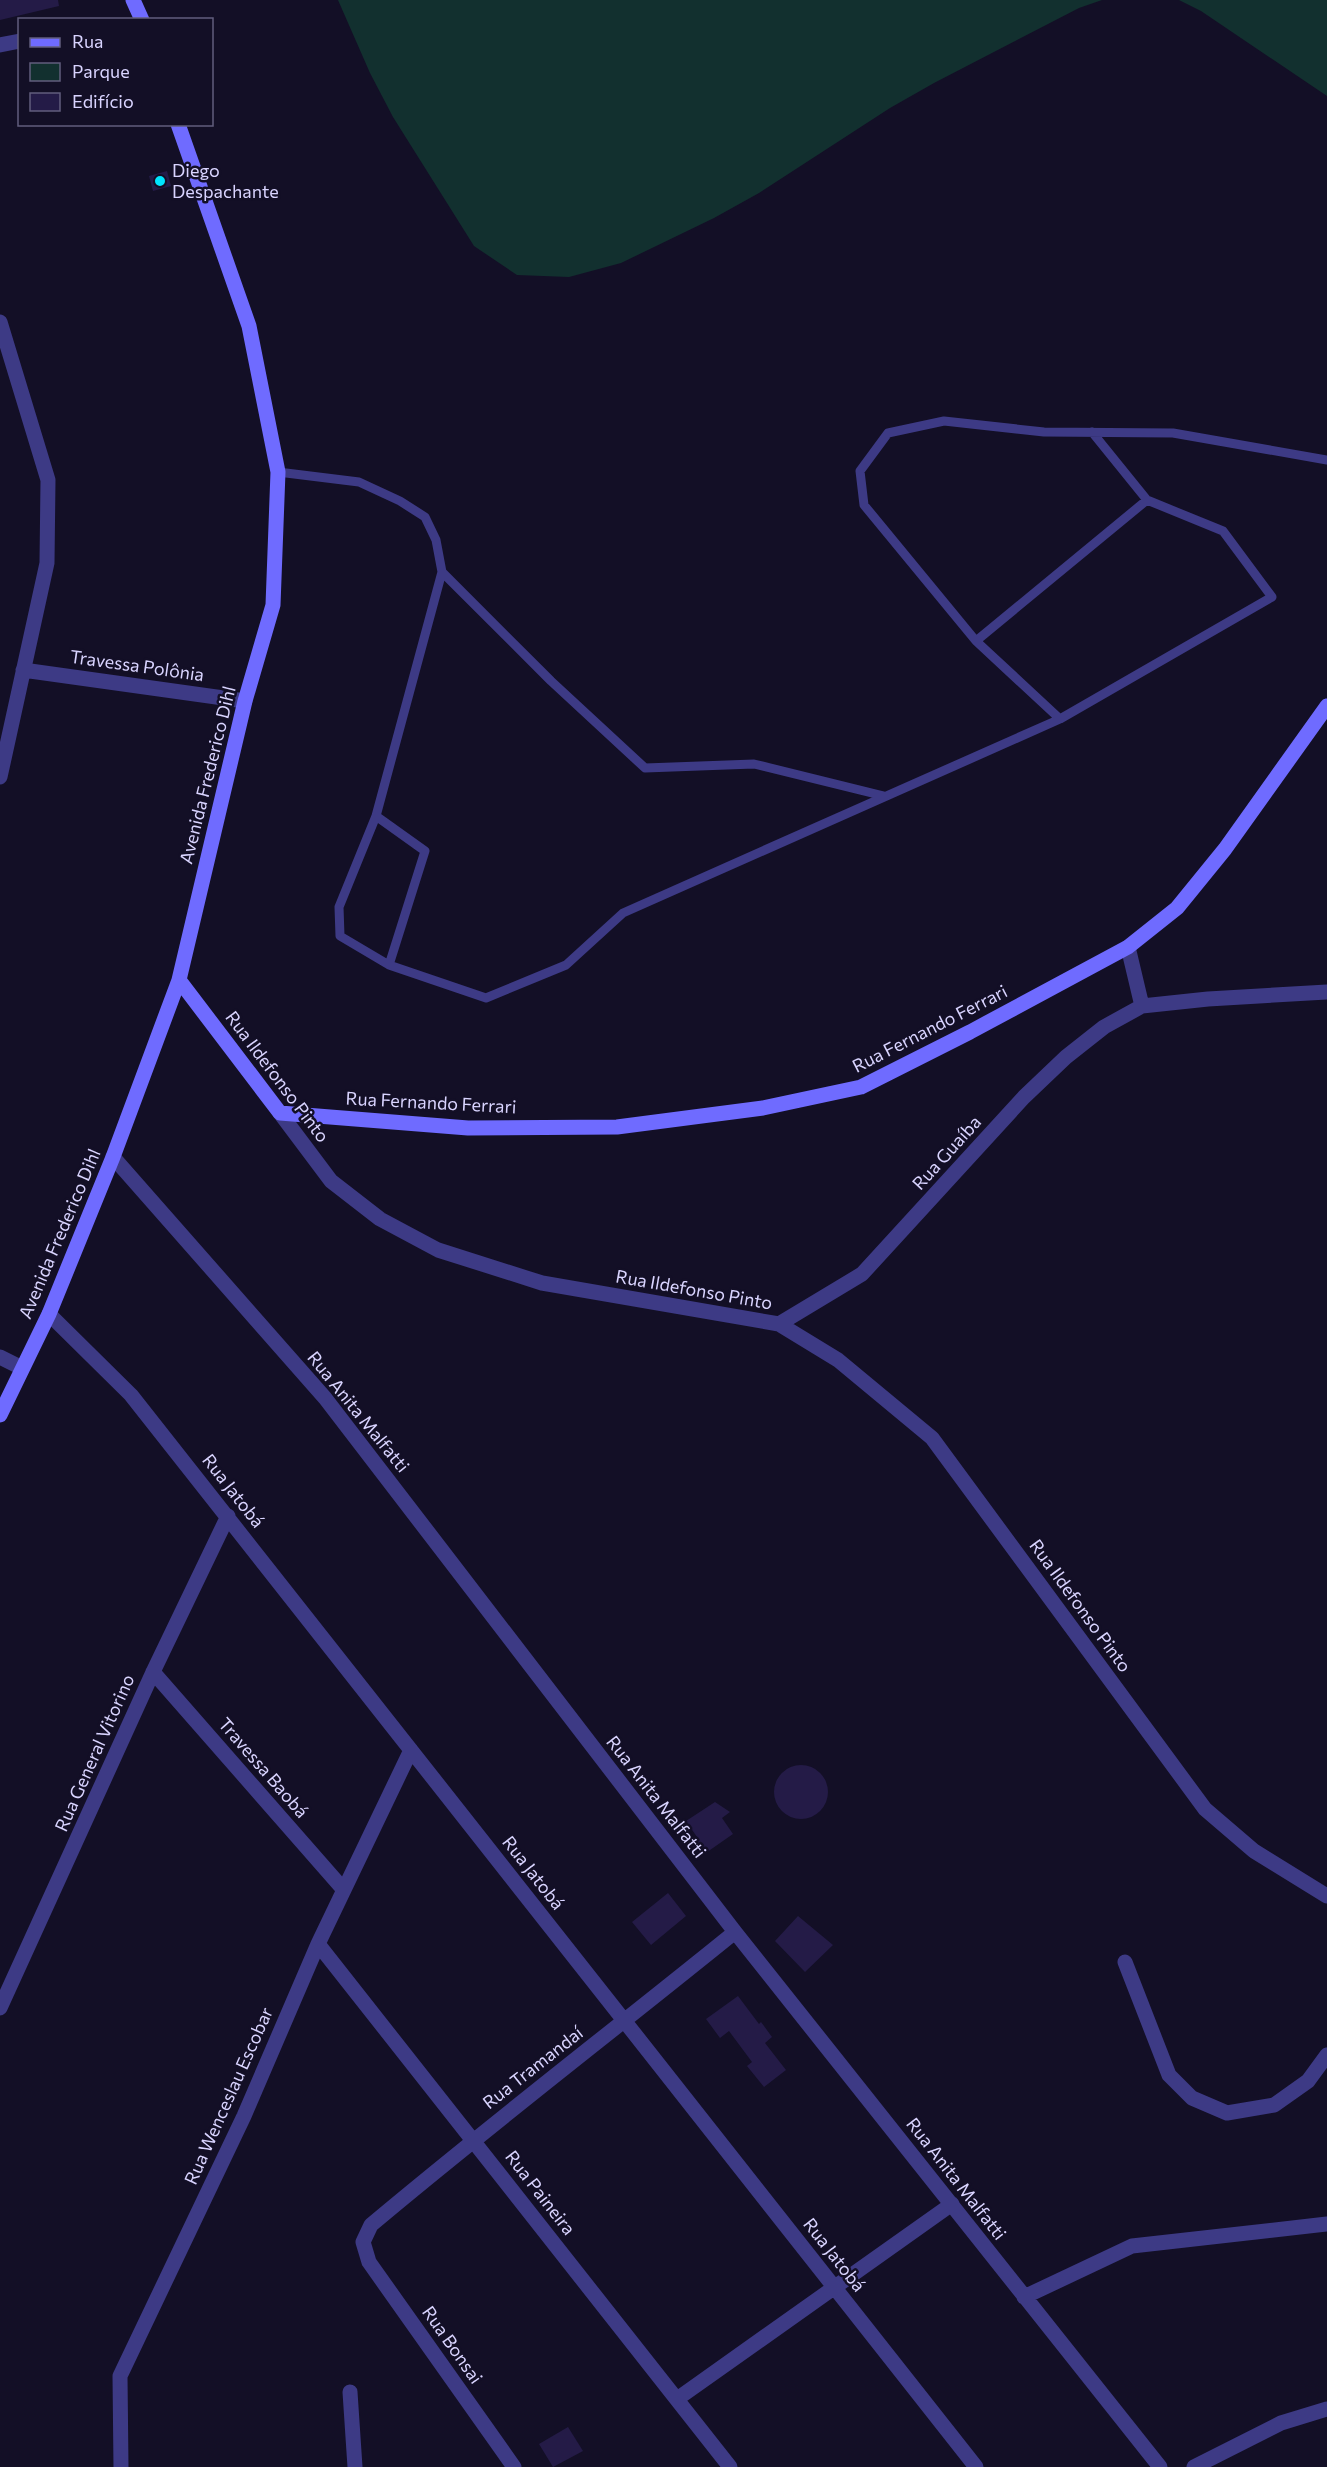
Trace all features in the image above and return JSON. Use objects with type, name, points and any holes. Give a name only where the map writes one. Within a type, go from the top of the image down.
[{"type":"main road","points":[[133,0],[138,18]]},
{"type":"main road","name":"Avenida Frederico Dihl","points":[[0,1414],[49,1314],[113,1157],[178,980],[245,701],[273,604],[278,472],[249,326],[179,126]]},
{"type":"main road","name":"Rua Fernando Ferrari","points":[[280,1113],[468,1128],[617,1127],[763,1108],[861,1087],[970,1032],[1128,947],[1177,908],[1225,849],[1327,706]]},
{"type":"main road","name":"Rua Ildefonso Pinto","points":[[178,980],[280,1113]]},
{"type":"street","points":[[0,45],[18,41]]},
{"type":"street","points":[[0,322],[48,480],[47,563],[0,777]]},
{"type":"street","name":"Travessa Polônia","points":[[23,670],[245,701]]},
{"type":"street","points":[[1128,947],[1142,1006]]},
{"type":"street","name":"Rua Guaíba","points":[[779,1324],[862,1275],[1024,1097],[1066,1057],[1104,1027],[1142,1006],[1208,999],[1327,992]]},
{"type":"street","name":"Rua Ildefonso Pinto","points":[[280,1113],[331,1181],[380,1219],[438,1250],[542,1283],[779,1324],[838,1360],[932,1437],[1205,1809],[1254,1851],[1327,1896]]},
{"type":"street","name":"Rua Anita Malfatti","points":[[113,1157],[325,1398],[735,1932],[1160,2467]]},
{"type":"street","name":"Rua Jatobá","points":[[49,1314],[131,1395],[976,2467]]},
{"type":"street","points":[[0,1357],[22,1368]]},
{"type":"street","name":"Rua General Vitorino","points":[[0,2008],[153,1672],[228,1516]]},
{"type":"street","name":"Travessa Baobá","points":[[153,1672],[344,1890]]},
{"type":"street","name":"Rua Wenceslau Escobar","points":[[121,2467],[120,2376],[244,2116],[318,1944],[411,1749]]},
{"type":"street","name":"Rua Tramandaí","points":[[363,2242],[370,2225],[473,2140],[735,1932]]},
{"type":"street","name":"Rua Paineira","points":[[318,1944],[730,2467]]},
{"type":"street","points":[[1125,1962],[1169,2075],[1192,2098],[1227,2113],[1274,2105],[1308,2081],[1327,2055]]},
{"type":"street","points":[[677,2399],[952,2204]]},
{"type":"street","points":[[1024,2297],[1132,2246],[1327,2224]]},
{"type":"street","name":"Rua Bonsai","points":[[363,2242],[369,2262],[514,2467]]},
{"type":"street","points":[[350,2392],[356,2467]]},
{"type":"street","points":[[1194,2467],[1281,2423],[1327,2409]]},
{"type":"lane","points":[[1060,719],[976,641],[864,505],[860,471],[888,433],[944,421],[1044,432],[1173,433],[1327,460]]},
{"type":"lane","points":[[278,472],[359,482],[400,501],[425,517],[436,540],[442,572],[376,816],[339,907],[340,936],[389,965],[486,998],[566,965],[623,913],[1060,719],[1272,597],[1223,531],[1147,500],[1092,432]]},
{"type":"lane","points":[[976,641],[1147,500]]},
{"type":"lane","points":[[442,572],[551,681],[645,768],[754,764],[884,796]]},
{"type":"lane","points":[[376,816],[425,851],[389,965]]},
{"type":"green space","points":[[338,0],[1102,0],[1079,8],[934,83],[890,108],[759,193],[714,218],[621,263],[569,277],[517,275],[474,246],[393,117],[370,73]]},
{"type":"green space","points":[[1179,0],[1327,0],[1327,96],[1201,11]]},
{"type":"building","points":[[0,0],[58,0],[59,6],[0,20]]},
{"type":"building","name":"Diego Despachante","points":[[167,171],[171,186],[153,191],[149,176]]},
{"type":"building","points":[[796,1765],[806,1765],[816,1769],[824,1777],[828,1792],[824,1807],[816,1815],[806,1819],[796,1819],[786,1815],[778,1807],[774,1797],[774,1787],[778,1777],[786,1769]]},
{"type":"building","points":[[715,1802],[730,1812],[722,1818],[733,1834],[700,1857],[690,1843],[697,1837],[686,1821]]},
{"type":"building","points":[[668,1893],[686,1916],[651,1945],[632,1922]]},
{"type":"building","points":[[798,1916],[833,1945],[805,1972],[775,1941]]},
{"type":"building","points":[[738,1996],[772,2037],[765,2043],[786,2070],[764,2087],[747,2066],[752,2062],[729,2031],[720,2038],[706,2019]]},
{"type":"building","points":[[568,2427],[583,2451],[553,2467],[539,2444]]},
{"type":"place","name":"Diego Despachante","points":[[160,181]]}]
